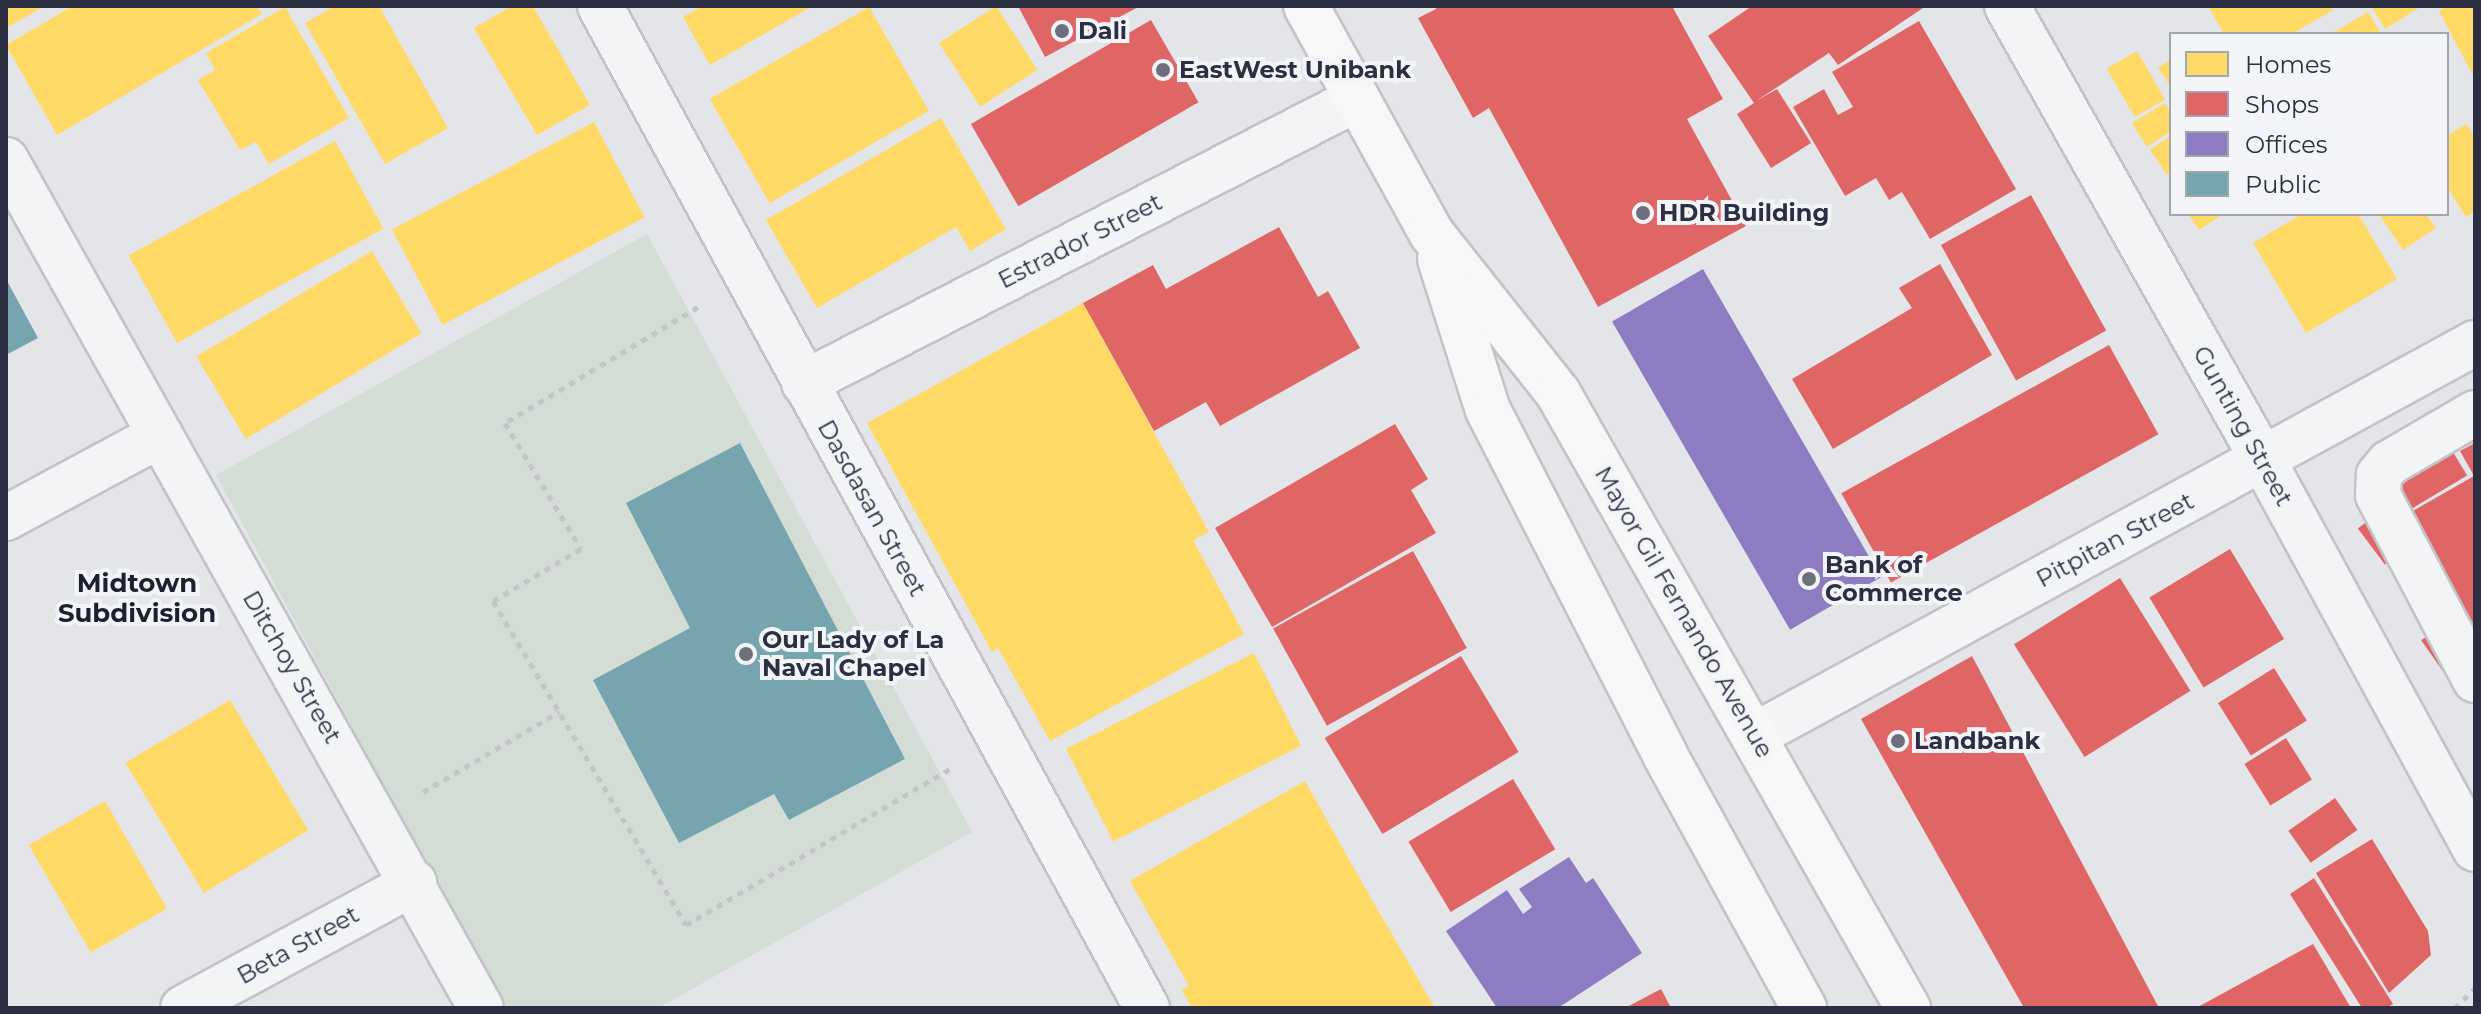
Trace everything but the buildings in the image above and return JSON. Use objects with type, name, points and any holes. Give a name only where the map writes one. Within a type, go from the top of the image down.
[{"type":"main road","name":"Mayor Gil Fernando Avenue","points":[[1306,6],[1432,234],[1558,393],[1908,1008]]},
{"type":"main road","name":"Mayor Gil Fernando Avenue","points":[[1432,234],[1488,410],[1665,755],[1804,1008]]},
{"type":"street","name":"Dasdasan Street","points":[[600,6],[1147,1008]]},
{"type":"street","name":"Gunting Street","points":[[2007,6],[2263,460],[2475,849]]},
{"type":"street","name":"Estrador Street","points":[[804,383],[1357,99]]},
{"type":"street","name":"Ditchoy Street","points":[[6,160],[378,818],[481,1008]]},
{"type":"street","name":"Pitpitan Street","points":[[1755,735],[2475,343]]},
{"type":"street","points":[[2475,413],[2389,463],[2379,475],[2378,495],[2475,680]]},
{"type":"street","points":[[6,518],[160,435]]},
{"type":"street","name":"Beta Street","points":[[183,1008],[414,883]]},
{"type":"path","points":[[747,278],[505,423],[581,549],[493,601],[686,925],[999,739]]},
{"type":"path","points":[[378,818],[559,712]]},
{"type":"path","points":[[2455,1008],[2475,988]]},
{"type":"shaded area","points":[[647,234],[972,832],[658,1008],[504,1008],[216,475]]},
{"type":"place","name":"Dali","points":[[1062,31]]},
{"type":"place","name":"EastWest Unibank","points":[[1163,70]]},
{"type":"place","name":"HDR Building","points":[[1643,213]]},
{"type":"place","name":"Bank of Commerce","points":[[1809,579]]},
{"type":"place","name":"Our Lady of La Naval Chapel","points":[[746,654]]},
{"type":"place","name":"Landbank","points":[[1898,741]]},
{"type":"district","name":"Midtown Subdivision","points":[[137,599]]}]
